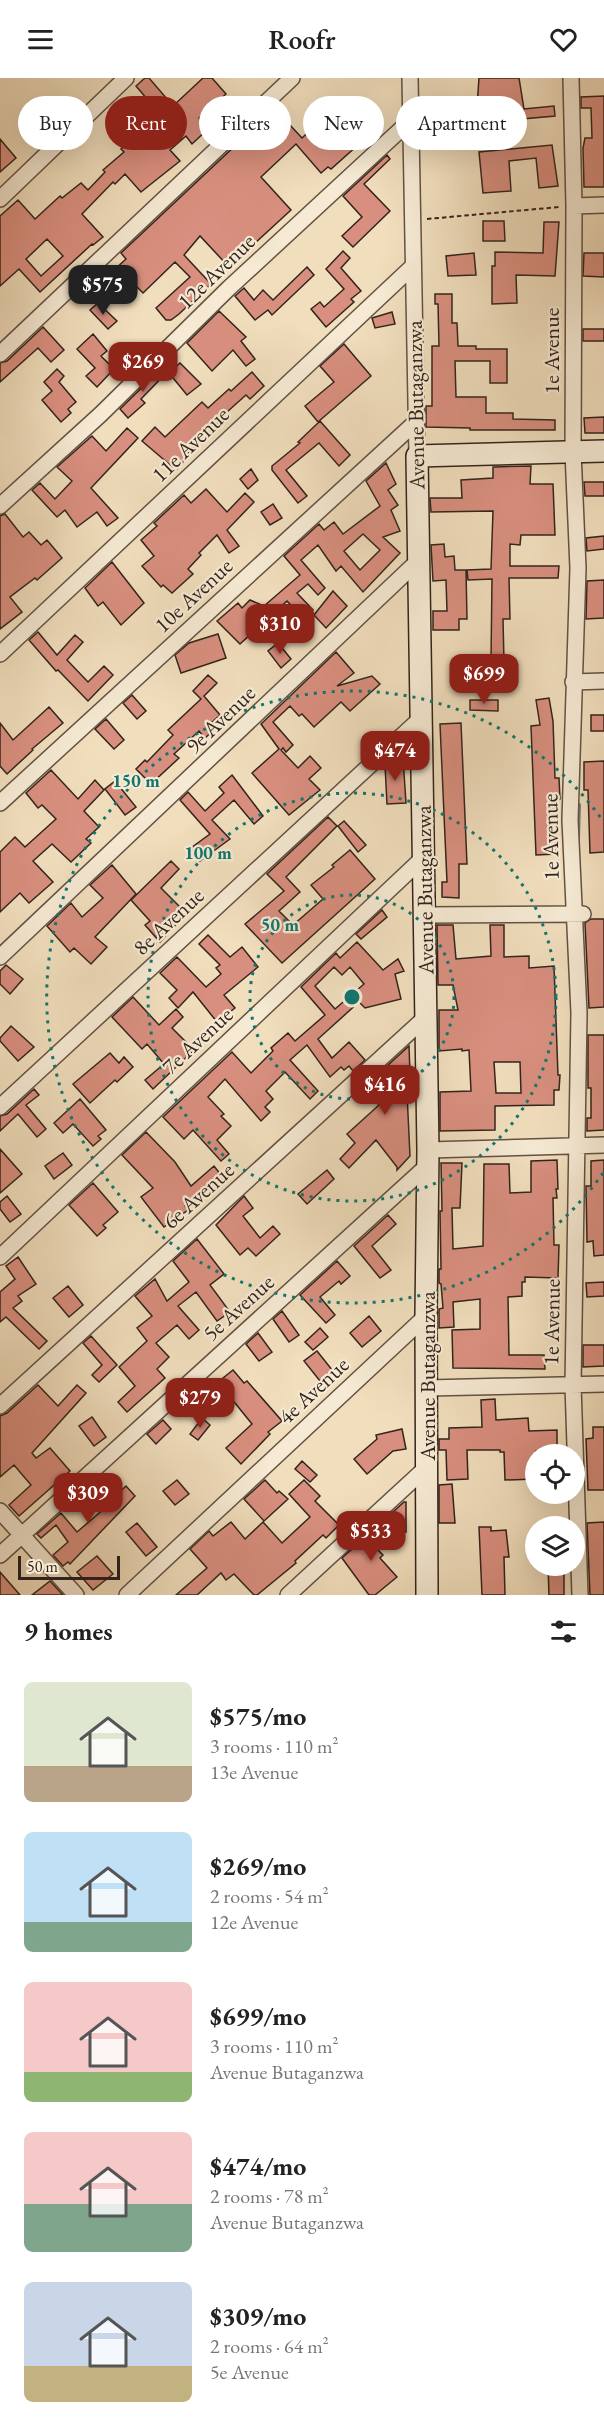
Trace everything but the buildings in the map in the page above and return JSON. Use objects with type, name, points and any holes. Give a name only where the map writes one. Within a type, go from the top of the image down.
[{"type":"street","points":[[0,199],[126,78]]},
{"type":"street","points":[[0,354],[292,78]]},
{"type":"street","name":"Avenue Butaganzwa","points":[[410,78],[410,96]]},
{"type":"street","name":"1e Avenue","points":[[571,78],[574,206],[573,452],[578,568],[570,820],[580,914],[573,1384],[580,1595]]},
{"type":"street","name":"12e Avenue","points":[[0,506],[101,414],[229,288],[396,134]]},
{"type":"street","name":"Avenue Butaganzwa","points":[[411,150],[420,720],[425,856],[427,1595]]},
{"type":"street","points":[[574,206],[604,205]]},
{"type":"street","name":"11e Avenue","points":[[0,654],[412,267]]},
{"type":"street","name":"10e Avenue","points":[[0,803],[417,421]]},
{"type":"street","points":[[417,456],[604,451]]},
{"type":"street","name":"9e Avenue","points":[[0,957],[417,562]]},
{"type":"street","points":[[573,682],[604,681]]},
{"type":"street","name":"8e Avenue","points":[[0,1107],[420,720]]},
{"type":"street","name":"7e Avenue","points":[[0,1257],[425,856]]},
{"type":"street","points":[[424,915],[580,914]]},
{"type":"street","name":"6e Avenue","points":[[0,1406],[426,1017]]},
{"type":"street","points":[[427,1158],[575,1145],[604,1145]]},
{"type":"street","name":"5e Avenue","points":[[0,1555],[427,1158]]},
{"type":"street","name":"4e Avenue","points":[[127,1595],[426,1316]]},
{"type":"street","points":[[427,1388],[604,1384]]},
{"type":"street","points":[[288,1595],[428,1466]]},
{"type":"street","points":[[0,1511],[24,1533],[76,1595]]},
{"type":"path","points":[[412,220],[574,206]]},
{"type":"waterway","points":[[578,838],[579,805]]}]
